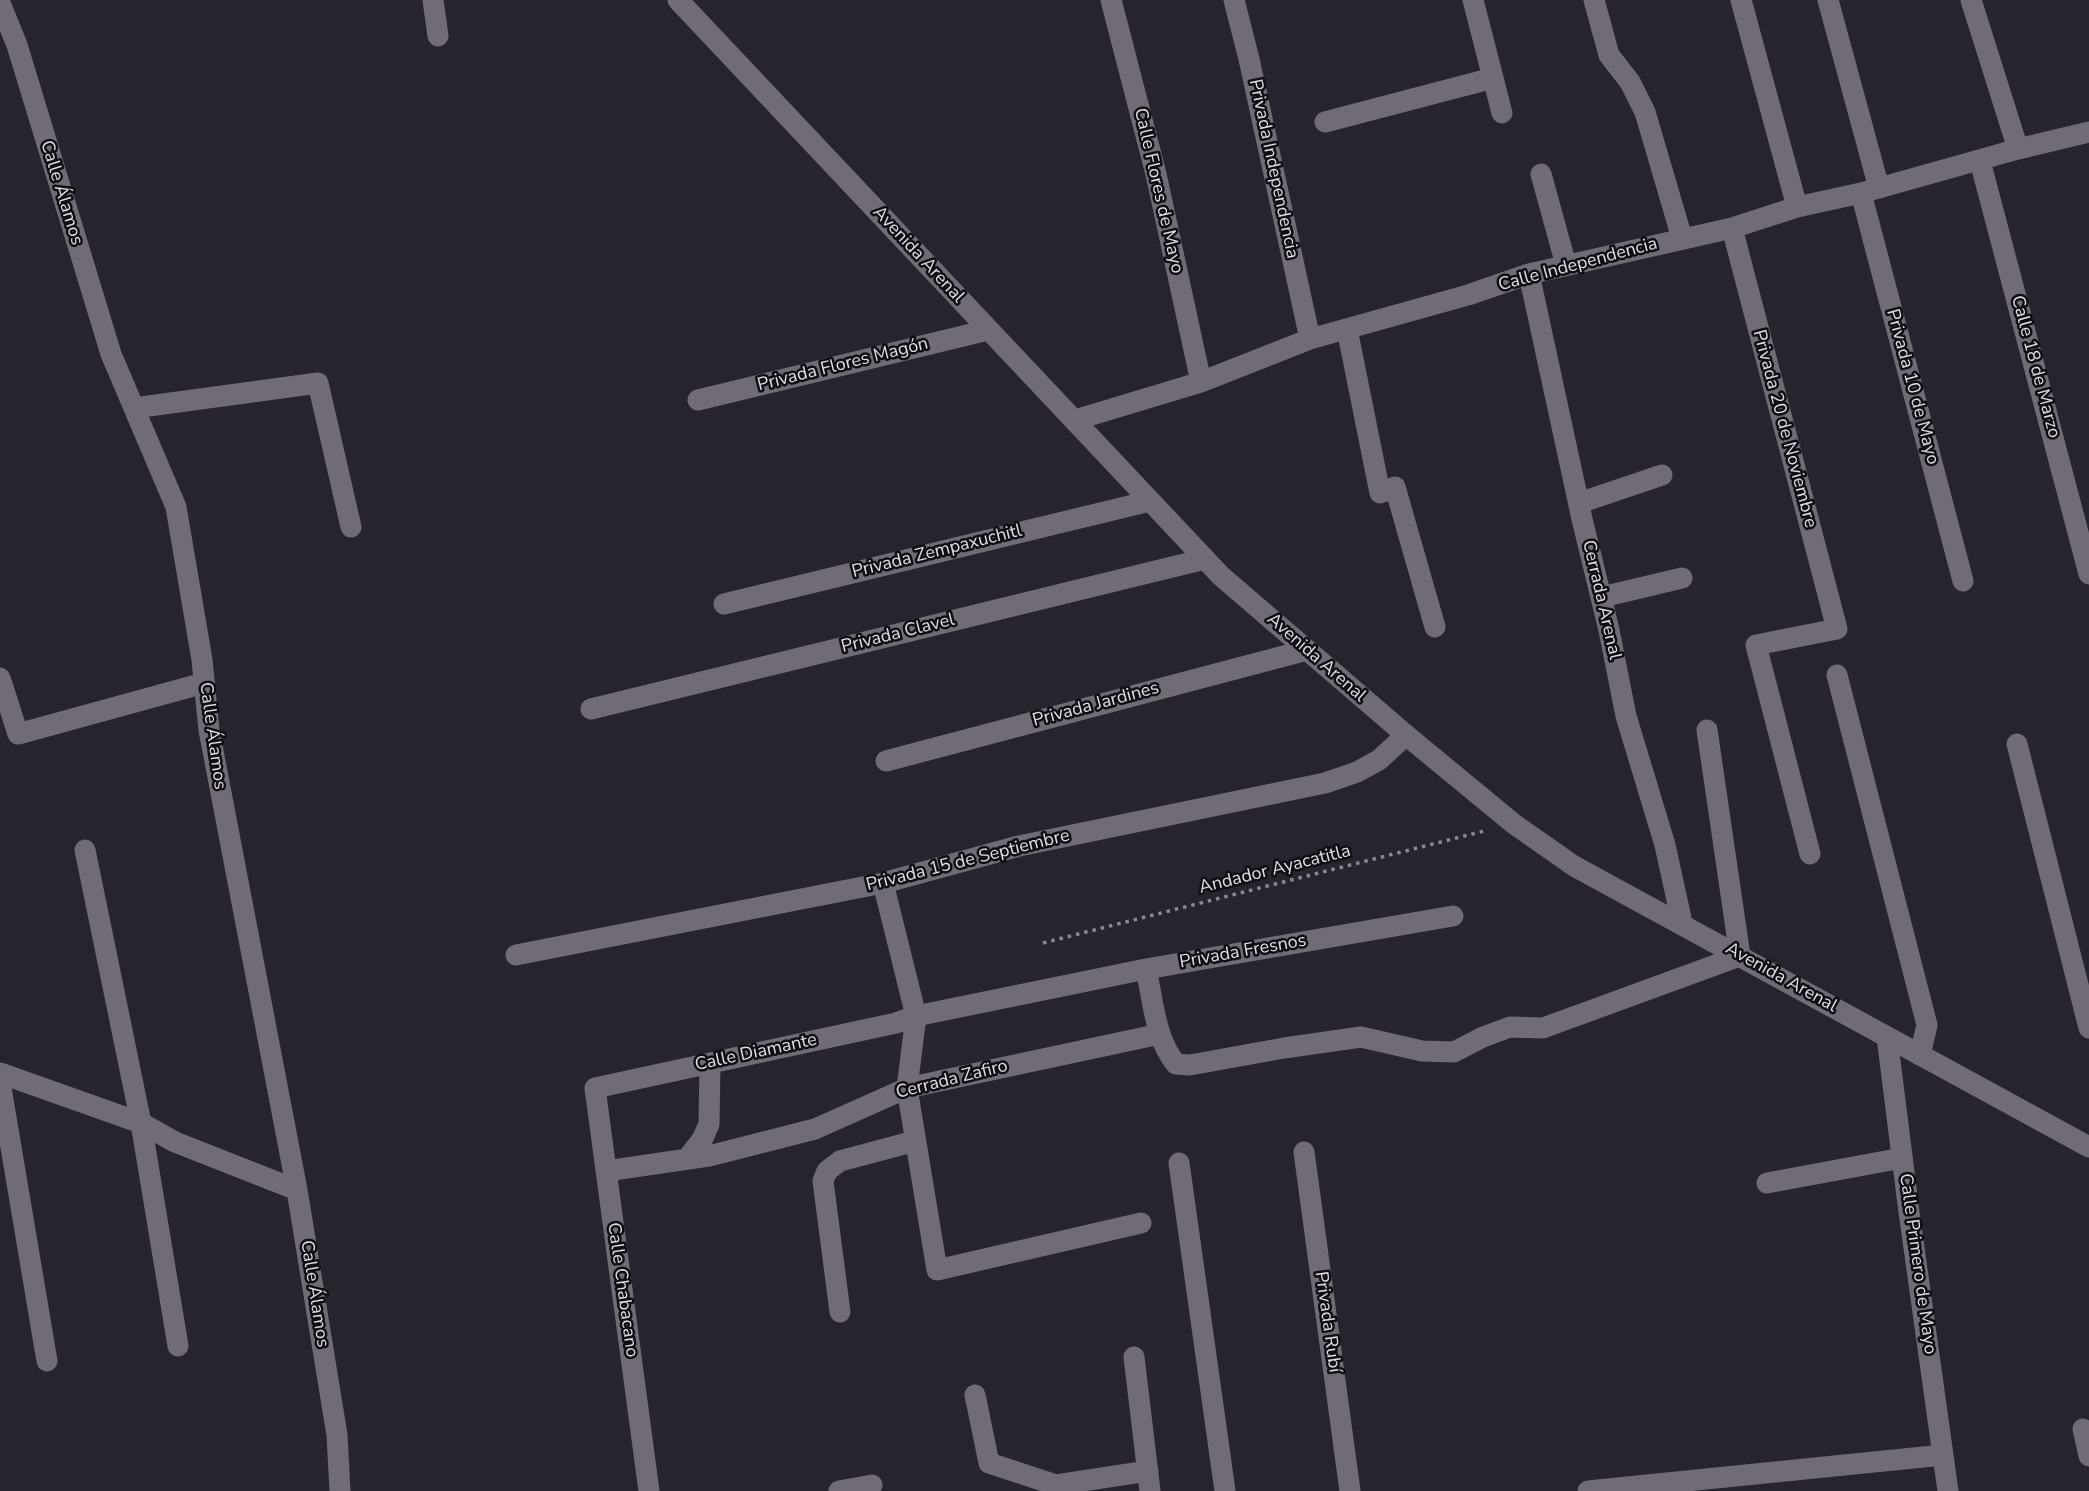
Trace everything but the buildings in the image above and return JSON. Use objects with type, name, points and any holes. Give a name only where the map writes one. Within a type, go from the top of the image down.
[{"type":"street","points":[[433,0],[438,36]]},
{"type":"street","name":"Avenida Arenal","points":[[678,0],[1221,576],[1514,824],[1574,866],[2089,1147]]},
{"type":"street","name":"Calle Flores de Mayo","points":[[1113,0],[1156,174],[1201,382]]},
{"type":"street","name":"Privada Independencia","points":[[1234,0],[1310,338]]},
{"type":"street","points":[[1473,0],[1502,113]]},
{"type":"street","points":[[1594,0],[1609,55],[1630,82],[1645,112],[1682,238]]},
{"type":"street","points":[[1741,0],[1797,207]]},
{"type":"street","name":"Privada 10 de Mayo","points":[[1828,0],[1870,190],[1964,581]]},
{"type":"street","points":[[1971,0],[2018,149]]},
{"type":"street","name":"Calle Álamos","points":[[0,3],[17,46],[111,354],[176,508],[202,660],[209,730],[297,1190],[337,1434],[340,1491]]},
{"type":"street","points":[[1325,122],[1493,78]]},
{"type":"street","name":"Calle Independencia","points":[[1074,420],[1201,382],[1310,338],[1468,295],[1529,274],[1732,228],[1797,207],[2089,132]]},
{"type":"street","name":"Calle 18 de Marzo","points":[[1980,160],[2089,573]]},
{"type":"street","points":[[1541,174],[1566,265]]},
{"type":"street","name":"Privada 20 de Noviembre","points":[[1732,228],[1837,629],[1756,645],[1810,854]]},
{"type":"street","name":"Cerrada Arenal","points":[[1529,274],[1626,716],[1665,845],[1682,923]]},
{"type":"street","points":[[1347,329],[1380,493],[1395,487],[1435,627]]},
{"type":"street","name":"Privada Flores Magón","points":[[698,400],[988,330]]},
{"type":"street","points":[[134,408],[318,383],[351,527]]},
{"type":"street","points":[[1579,503],[1662,475]]},
{"type":"street","name":"Privada Zempaxuchitl","points":[[724,604],[1150,501]]},
{"type":"street","name":"Privada Clavel","points":[[591,709],[1205,559]]},
{"type":"street","points":[[1602,597],[1682,578]]},
{"type":"street","name":"Privada Jardines","points":[[886,761],[1307,650]]},
{"type":"street","points":[[1837,675],[1927,1025],[1920,1055]]},
{"type":"street","points":[[0,678],[18,734],[204,683]]},
{"type":"street","points":[[1146,969],[1160,1034],[1168,1054],[1176,1064],[1190,1065],[1361,1037],[1422,1051],[1454,1052],[1510,1027],[1543,1028],[1740,956],[1707,730]]},
{"type":"street","name":"Privada 15 de Septiembre","points":[[516,955],[883,883],[1019,846],[1325,783],[1357,772],[1379,760],[1406,735]]},
{"type":"street","points":[[2017,744],[2089,1028]]},
{"type":"street","points":[[85,850],[141,1123],[178,1346]]},
{"type":"street","points":[[883,883],[916,1016],[907,1088],[937,1270],[1141,1223]]},
{"type":"street","name":"Privada Fresnos","points":[[916,1016],[1146,969],[1453,916]]},
{"type":"street","name":"Calle Diamante","points":[[595,1088],[896,1023],[916,1016]]},
{"type":"street","name":"Cerrada Zafiro","points":[[606,1171],[709,1156],[815,1129],[907,1088],[1160,1034]]},
{"type":"street","name":"Calle Primero de Mayo","points":[[1887,1037],[1948,1491]]},
{"type":"street","points":[[687,1159],[703,1139],[709,1124],[710,1063]]},
{"type":"street","points":[[0,1073],[141,1123],[175,1142],[297,1190]]},
{"type":"street","points":[[0,1083],[47,1361]]},
{"type":"street","name":"Calle Chabacano","points":[[595,1088],[649,1491]]},
{"type":"street","points":[[840,1312],[823,1181],[827,1171],[840,1161],[915,1141]]},
{"type":"street","name":"Privada Rubí","points":[[1304,1152],[1345,1490]]},
{"type":"street","points":[[1767,1183],[1902,1158]]},
{"type":"street","points":[[1179,1163],[1225,1491]]},
{"type":"street","points":[[975,1395],[989,1463],[1056,1485],[1149,1481],[1134,1357]]},
{"type":"street","points":[[2083,1429],[2089,1456]]},
{"type":"street","points":[[1588,1491],[1943,1455]]},
{"type":"street","points":[[839,1491],[872,1485]]},
{"type":"path","name":"Andador Ayacatitla","points":[[1042,943],[1514,824]]}]
